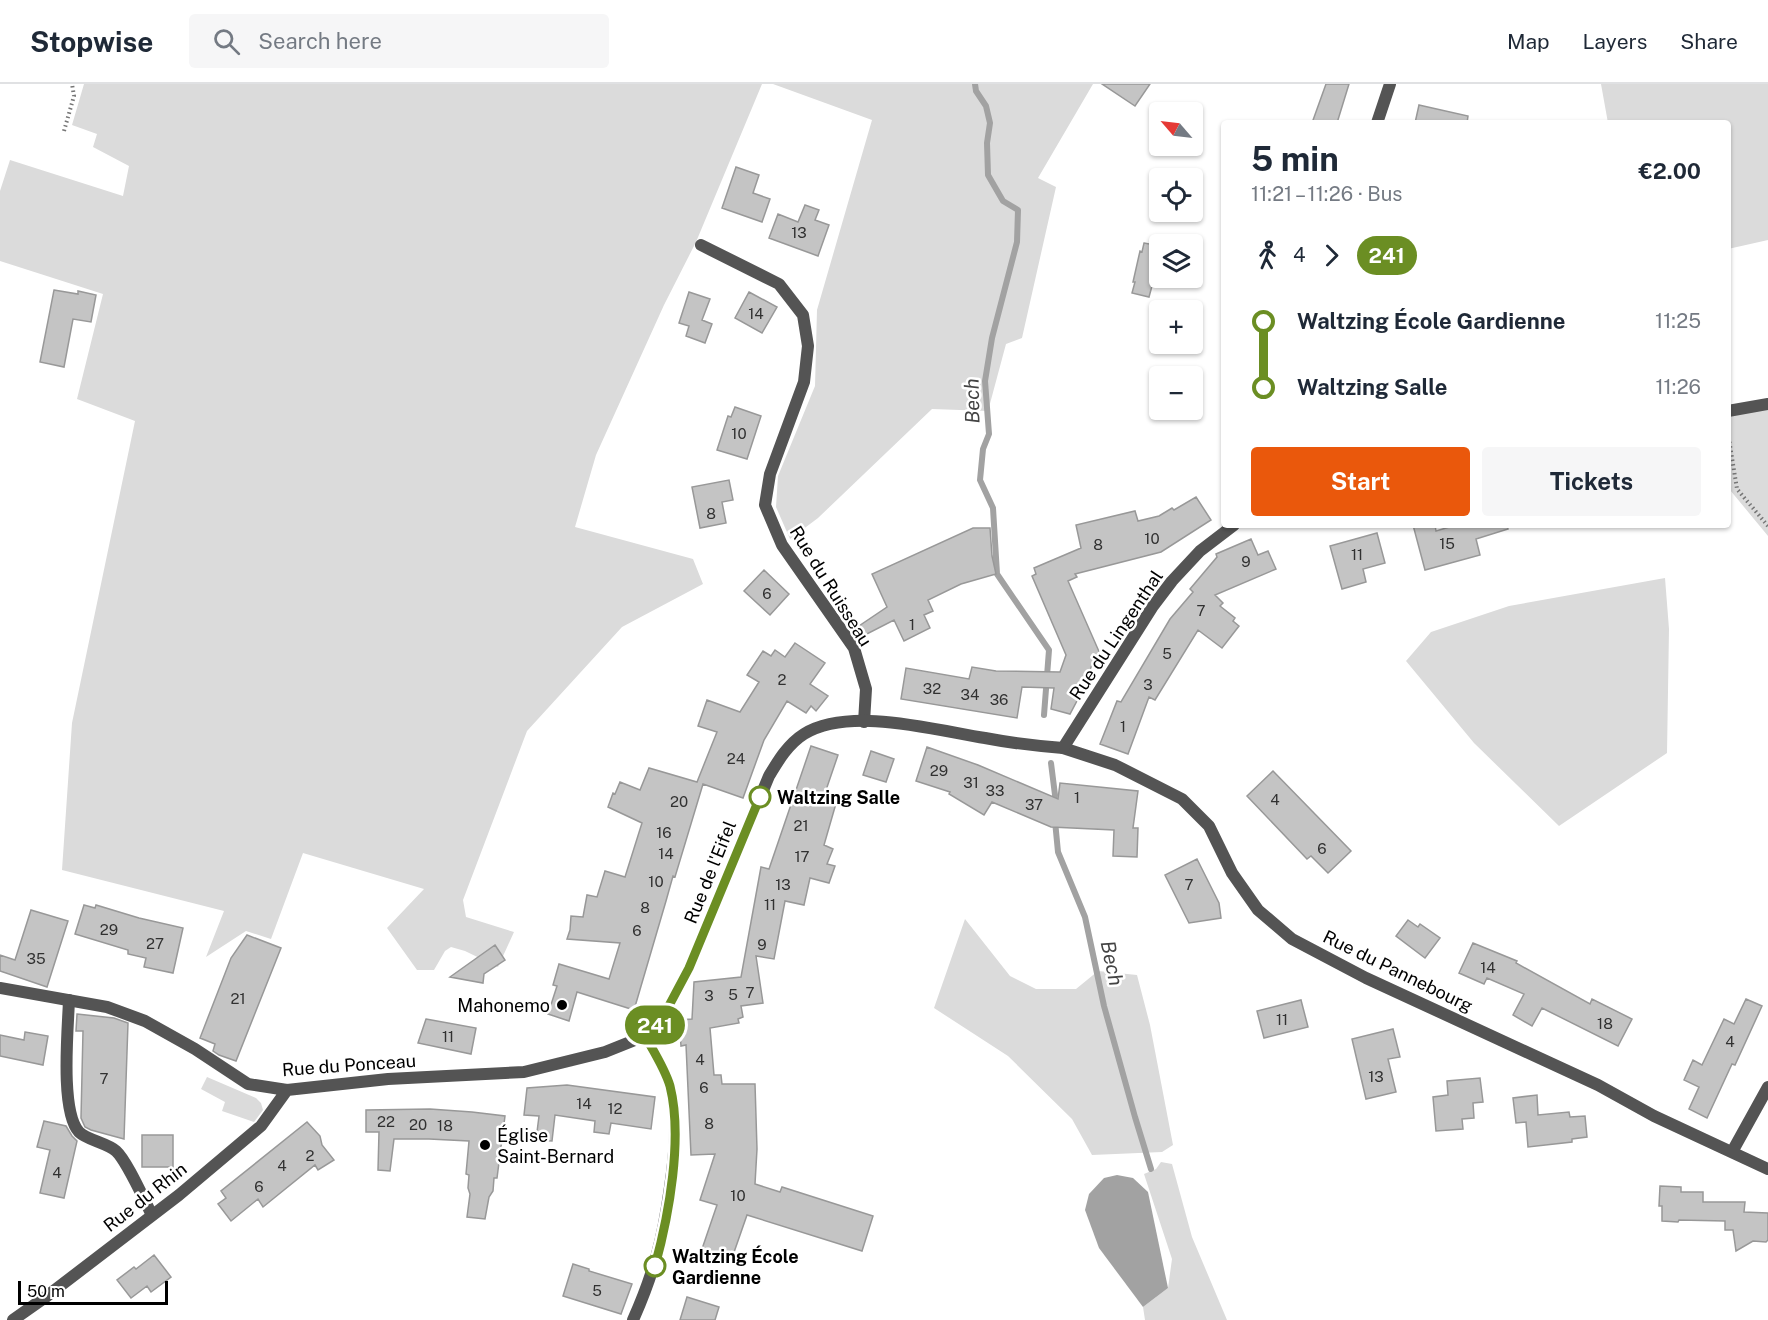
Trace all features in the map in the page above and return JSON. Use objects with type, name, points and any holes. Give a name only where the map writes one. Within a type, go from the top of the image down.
[{"type":"street","points":[[1378,120],[1390,84]]},
{"type":"street","name":"Rue du Ruisseau","points":[[701,244],[779,284],[803,315],[808,346],[804,382],[770,474],[765,505],[782,545],[854,648],[866,689],[864,722]]},
{"type":"street","points":[[1731,410],[1768,404]]},
{"type":"street","name":"Rue du Lingenthal","points":[[1063,748],[1152,606],[1200,551],[1230,528]]},
{"type":"street","name":"Rue de l'Eifel","points":[[645,1036],[664,1015],[689,968],[768,776],[780,757],[805,734],[834,724],[889,722],[1017,744],[1063,748]]},
{"type":"street","name":"Rue du Pannebourg","points":[[1063,748],[1115,765],[1182,799],[1209,826],[1232,873],[1258,910],[1292,939],[1366,978],[1598,1085],[1654,1116],[1768,1169]]},
{"type":"street","name":"Rue du Ponceau","points":[[0,988],[107,1007],[145,1021],[195,1049],[248,1084],[287,1090],[388,1079],[524,1072],[605,1052],[645,1036]]},
{"type":"street","points":[[69,1000],[66,1078],[72,1118],[79,1132],[116,1151],[153,1215]]},
{"type":"street","points":[[633,1320],[652,1276],[662,1238],[673,1166],[675,1136],[674,1110],[669,1084],[645,1036]]},
{"type":"street","points":[[1732,1152],[1768,1087]]},
{"type":"street","name":"Rue du Rhin","points":[[13,1320],[179,1195],[261,1126],[287,1090]]},
{"type":"path","points":[[64,131],[74,96],[72,84]]},
{"type":"path","points":[[1731,452],[1737,489],[1768,526]]},
{"type":"shaded area","points":[[84,84],[762,84],[696,242],[664,305],[596,455],[575,527],[693,559],[703,584],[622,627],[527,731],[463,900],[466,917],[514,932],[498,967],[465,951],[451,947],[445,951],[434,970],[417,970],[387,928],[424,889],[303,853],[271,939],[246,931],[206,957],[224,911],[62,870],[72,723],[135,421],[77,399],[103,294],[0,261],[0,191],[10,160],[123,196],[129,166],[93,147],[97,134],[72,125]]},
{"type":"shaded area","points":[[773,84],[1093,84],[1038,178],[1056,187],[1022,338],[1006,344],[988,411],[932,409],[818,518],[790,539],[776,507],[778,476],[815,386],[817,310],[872,120]]},
{"type":"shaded area","points":[[1601,84],[1768,84],[1768,240],[1731,248],[1731,120],[1607,120]]},
{"type":"shaded area","points":[[1768,404],[1768,536],[1731,491],[1731,410]]},
{"type":"shaded area","points":[[1665,578],[1669,629],[1667,753],[1559,826],[1474,743],[1406,661],[1431,632],[1509,606]]},
{"type":"shaded area","points":[[965,919],[1010,976],[1036,989],[1076,989],[1098,971],[1137,975],[1150,1025],[1173,1145],[1162,1152],[1092,1155],[1072,1119],[1008,1056],[934,1008]]},
{"type":"shaded area","points":[[207,1077],[256,1098],[263,1110],[254,1122],[222,1111],[225,1102],[201,1089]]},
{"type":"shaded area","points":[[1161,1162],[1172,1164],[1192,1237],[1227,1320],[1145,1320],[1143,1307],[1168,1288],[1172,1259],[1144,1174],[1156,1169]]},
{"type":"shaded area","points":[[1117,1175],[1133,1178],[1148,1192],[1168,1288],[1143,1307],[1099,1248],[1085,1210],[1089,1194],[1104,1178]]},
{"type":"building","points":[[1102,84],[1150,84],[1135,106]]},
{"type":"building","points":[[1326,84],[1349,84],[1338,120],[1313,120]]},
{"type":"building","points":[[1419,105],[1468,116],[1467,120],[1416,120]]},
{"type":"building","points":[[736,167],[759,175],[753,193],[770,199],[762,222],[722,208]]},
{"type":"building","points":[[805,205],[819,210],[815,220],[829,225],[818,256],[769,238],[778,214],[798,222]]},
{"type":"building","points":[[1144,243],[1149,244],[1149,288],[1151,288],[1149,297],[1132,293],[1140,251],[1142,252]]},
{"type":"building","points":[[54,290],[78,294],[78,291],[96,295],[91,322],[73,319],[64,367],[40,362]]},
{"type":"building","points":[[689,292],[710,299],[702,320],[712,324],[705,343],[686,336],[689,326],[679,323]]},
{"type":"building","points":[[749,292],[777,307],[762,333],[735,318]]},
{"type":"building","points":[[735,407],[761,416],[747,459],[717,450],[728,416],[731,417]]},
{"type":"building","points":[[729,480],[733,500],[722,502],[726,523],[700,528],[692,487]]},
{"type":"building","points":[[1196,497],[1211,520],[1161,552],[1075,574],[1077,577],[1068,581],[1101,656],[1094,659],[1079,700],[1070,714],[1051,709],[1054,688],[1022,687],[1017,718],[901,699],[906,668],[969,679],[972,667],[996,671],[1060,672],[1066,655],[1032,576],[1036,574],[1034,568],[1081,548],[1076,525],[1135,511],[1138,521],[1159,516],[1172,508],[1174,510]]},
{"type":"building","points":[[973,528],[990,528],[996,574],[961,584],[928,600],[933,611],[924,615],[930,628],[904,641],[894,620],[861,637],[856,628],[887,607],[872,574]]},
{"type":"building","points":[[1414,528],[1436,528],[1436,531],[1446,528],[1508,528],[1476,539],[1480,555],[1425,570]]},
{"type":"building","points":[[1377,533],[1385,563],[1363,569],[1366,582],[1342,589],[1330,546]]},
{"type":"building","points":[[1251,539],[1258,555],[1268,551],[1276,569],[1215,595],[1223,603],[1220,606],[1235,618],[1233,621],[1239,626],[1222,648],[1198,630],[1155,700],[1149,697],[1128,754],[1100,744],[1117,701],[1121,702],[1170,619],[1193,592],[1190,589],[1217,557],[1216,554]]},
{"type":"building","points":[[764,570],[789,594],[770,615],[744,591]]},
{"type":"building","points":[[795,643],[825,663],[810,684],[828,696],[816,711],[811,706],[806,713],[787,701],[764,740],[743,798],[703,784],[675,877],[673,876],[634,1010],[577,992],[569,1021],[548,1014],[557,986],[553,985],[559,964],[609,979],[620,943],[567,939],[571,916],[583,917],[587,895],[597,897],[605,871],[625,877],[642,823],[608,807],[620,782],[640,790],[649,768],[697,782],[717,732],[698,726],[707,700],[740,712],[759,682],[747,675],[763,651],[771,656],[775,650],[785,657]]},
{"type":"building","points":[[811,746],[838,755],[824,796],[837,800],[824,845],[833,849],[827,864],[835,866],[829,883],[810,878],[804,905],[785,901],[774,959],[756,956],[763,1003],[741,1006],[743,1017],[738,1019],[739,1023],[710,1028],[714,1075],[721,1075],[722,1084],[755,1084],[757,1149],[755,1184],[780,1192],[782,1187],[873,1216],[862,1251],[747,1215],[732,1258],[702,1249],[717,1205],[700,1200],[715,1154],[691,1155],[686,1045],[681,1046],[679,1020],[692,1019],[694,982],[741,977],[761,867],[769,869]]},
{"type":"building","points":[[927,747],[978,765],[1058,799],[1060,783],[1138,791],[1133,828],[1138,828],[1137,857],[1113,856],[1114,830],[1051,827],[992,802],[984,815],[949,794],[950,792],[916,781]]},
{"type":"building","points":[[871,751],[894,759],[886,782],[863,775]]},
{"type":"building","points":[[1273,771],[1351,851],[1328,873],[1311,856],[1307,859],[1247,796]]},
{"type":"building","points":[[1197,859],[1219,903],[1221,918],[1189,923],[1165,875]]},
{"type":"building","points":[[84,905],[95,908],[96,905],[183,928],[173,973],[144,967],[146,958],[128,954],[128,950],[75,934]]},
{"type":"building","points":[[31,910],[68,921],[47,987],[0,971],[0,955],[15,960]]},
{"type":"building","points":[[1408,920],[1418,927],[1420,924],[1440,938],[1425,958],[1396,936]]},
{"type":"building","points":[[247,935],[281,948],[236,1061],[219,1055],[213,1051],[215,1044],[200,1038],[231,958]]},
{"type":"building","points":[[1473,943],[1517,961],[1516,963],[1590,1004],[1592,999],[1632,1019],[1618,1046],[1542,1008],[1532,1026],[1513,1015],[1524,994],[1487,978],[1484,984],[1459,973]]},
{"type":"building","points":[[495,945],[505,960],[484,974],[483,983],[450,977]]},
{"type":"building","points":[[1746,999],[1762,1006],[1707,1118],[1689,1109],[1699,1087],[1684,1080],[1693,1060],[1702,1065],[1724,1019],[1734,1024]]},
{"type":"building","points":[[1301,1000],[1308,1027],[1264,1038],[1257,1011]]},
{"type":"building","points":[[77,1014],[114,1018],[128,1023],[124,1139],[91,1130],[85,1127],[81,1118],[83,1031],[76,1031]]},
{"type":"building","points":[[426,1019],[476,1028],[471,1054],[418,1043]]},
{"type":"building","points":[[1393,1029],[1400,1057],[1388,1059],[1396,1092],[1366,1099],[1352,1039]]},
{"type":"building","points":[[25,1032],[48,1036],[43,1065],[0,1056],[0,1035],[24,1040]]},
{"type":"building","points":[[1480,1078],[1483,1102],[1473,1103],[1474,1118],[1462,1119],[1463,1129],[1436,1131],[1433,1097],[1448,1095],[1447,1081]]},
{"type":"building","points":[[567,1085],[655,1097],[651,1129],[611,1123],[609,1134],[594,1132],[595,1121],[555,1115],[552,1141],[536,1140],[539,1116],[524,1115],[527,1088]]},
{"type":"building","points":[[1537,1095],[1538,1115],[1569,1112],[1570,1117],[1585,1116],[1587,1137],[1572,1139],[1572,1142],[1528,1147],[1526,1122],[1516,1123],[1513,1098]]},
{"type":"building","points":[[430,1109],[505,1116],[497,1178],[494,1178],[493,1191],[489,1197],[485,1219],[467,1217],[470,1194],[469,1175],[466,1174],[469,1141],[394,1139],[390,1171],[378,1170],[379,1132],[366,1132],[366,1110]]},
{"type":"building","points":[[44,1121],[66,1126],[77,1141],[64,1198],[40,1193],[50,1150],[37,1147]]},
{"type":"building","points":[[307,1122],[320,1136],[322,1145],[334,1160],[318,1170],[315,1165],[263,1207],[258,1199],[231,1221],[218,1204],[226,1198],[221,1191]]},
{"type":"building","points":[[142,1135],[173,1135],[173,1167],[142,1167]]},
{"type":"building","points":[[1660,1186],[1681,1187],[1681,1192],[1703,1192],[1703,1202],[1745,1202],[1744,1212],[1768,1213],[1768,1240],[1766,1242],[1753,1241],[1736,1251],[1733,1230],[1725,1230],[1725,1221],[1662,1221],[1662,1206],[1659,1206]]},
{"type":"building","points":[[154,1255],[171,1277],[151,1292],[147,1286],[131,1298],[117,1280]]},
{"type":"building","points":[[573,1264],[632,1284],[621,1314],[563,1296]]},
{"type":"building","points":[[687,1297],[719,1307],[715,1320],[680,1320]]},
{"type":"waterway","name":"Bech","points":[[975,84],[976,91],[986,106],[990,123],[987,143],[988,175],[1003,201],[1018,210],[1017,242],[992,338],[985,381],[989,434],[983,449],[980,480],[993,508],[997,574],[1049,650],[1044,715]]},
{"type":"waterway","name":"Bech","points":[[1051,763],[1054,805]]},
{"type":"waterway","name":"Bech","points":[[1055,821],[1058,852],[1085,917],[1104,1006],[1151,1169]]},
{"type":"bus line","name":"241","points":[[655,1266],[662,1238],[673,1166],[674,1110],[663,1068],[645,1036],[664,1015],[689,968],[760,797]]},
{"type":"place","name":"Waltzing Salle","points":[[760,797]]},
{"type":"place","name":"Mahonemo","points":[[562,1005]]},
{"type":"place","name":"Église Saint-Bernard","points":[[485,1145]]},
{"type":"place","name":"Waltzing École Gardienne","points":[[655,1266]]}]
